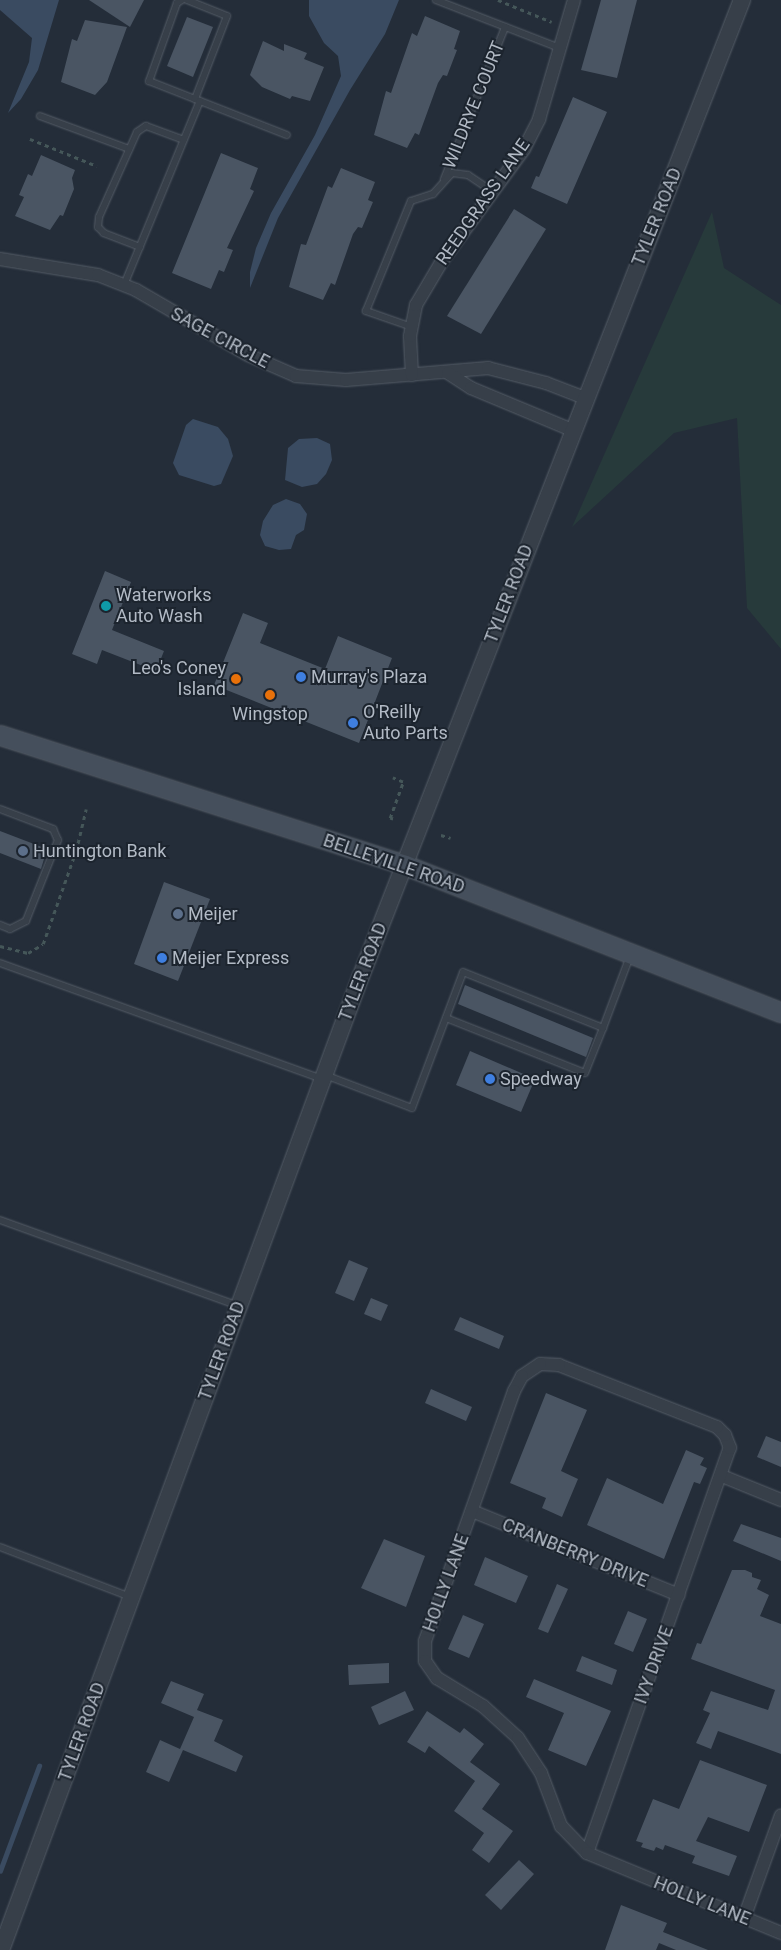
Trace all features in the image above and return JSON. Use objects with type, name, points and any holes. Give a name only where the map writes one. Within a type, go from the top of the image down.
[{"type":"main road","name":"BELLEVILLE ROAD","points":[[0,735],[405,865],[781,1012]]},
{"type":"street","name":"REEDGRASS LANE","points":[[412,375],[412,327],[416,305],[426,284],[524,149],[539,119],[574,0]]},
{"type":"street","name":"TYLER ROAD","points":[[1,1950],[324,1077],[572,430],[742,0]]},
{"type":"street","name":"SAGE CIRCLE","points":[[0,259],[98,275],[124,285],[248,355],[296,376],[346,380],[488,368],[546,383],[585,398]]},
{"type":"street","points":[[448,372],[471,388],[572,430]]},
{"type":"street","name":"HOLLY LANE","points":[[722,1476],[730,1448],[725,1435],[717,1427],[559,1365],[540,1364],[522,1376],[514,1391],[425,1641],[426,1661],[437,1678],[483,1706],[518,1738],[541,1773],[561,1826],[587,1853],[781,1933]]},
{"type":"street","points":[[722,1476],[781,1500]]},
{"type":"street","name":"IVY DRIVE","points":[[587,1853],[722,1476]]},
{"type":"street","name":"CRANBERRY DRIVE","points":[[472,1511],[679,1595]]},
{"type":"street","points":[[744,1918],[781,1815]]},
{"type":"lane","points":[[182,0],[177,3],[149,81],[287,135]]},
{"type":"lane","points":[[124,285],[184,140],[227,16],[187,0]]},
{"type":"lane","name":"WILDRYE COURT","points":[[436,0],[561,48]]},
{"type":"lane","name":"WILDRYE COURT","points":[[443,183],[505,27]]},
{"type":"lane","points":[[40,116],[129,149]]},
{"type":"lane","points":[[140,247],[98,227],[98,217],[137,132],[146,126],[184,140]]},
{"type":"lane","name":"WILDRYE COURT","points":[[412,327],[366,311],[410,201],[433,194],[452,174],[458,173],[468,175],[494,192]]},
{"type":"lane","points":[[0,809],[53,829],[58,840],[26,921],[10,929],[0,925]]},
{"type":"lane","points":[[446,1018],[586,1073],[632,953]]},
{"type":"lane","points":[[0,963],[412,1108],[463,972],[603,1028]]},
{"type":"lane","points":[[0,1220],[238,1306]]},
{"type":"lane","points":[[0,1547],[132,1597]]},
{"type":"path","points":[[498,0],[552,22]]},
{"type":"path","points":[[30,138],[97,166]]},
{"type":"path","points":[[393,778],[404,782],[390,818],[393,819]]},
{"type":"path","points":[[0,946],[28,953],[43,944],[76,851],[86,810]]},
{"type":"path","points":[[441,835],[451,838]]},
{"type":"shaded area","points":[[712,212],[724,268],[781,305],[781,649],[747,608],[737,418],[674,433],[572,527]]},
{"type":"water","points":[[0,0],[59,0],[38,70],[21,99],[8,113],[29,62],[32,38],[0,10]]},
{"type":"water","points":[[309,0],[399,0],[385,34],[350,90],[278,218],[250,288],[250,272],[256,248],[271,213],[315,135],[341,76],[338,56],[324,43],[309,16]]},
{"type":"water","points":[[193,419],[218,427],[228,439],[233,456],[221,484],[214,486],[179,475],[173,463],[186,425]]},
{"type":"water","points":[[317,438],[330,444],[332,460],[326,474],[317,484],[302,487],[285,480],[288,448],[299,439]]},
{"type":"water","points":[[286,499],[300,504],[307,514],[304,530],[296,535],[291,549],[279,550],[265,546],[260,535],[263,521],[273,505]]},
{"type":"building","points":[[89,0],[144,0],[130,27]]},
{"type":"building","points":[[601,0],[637,0],[617,78],[581,70]]},
{"type":"building","points":[[425,16],[460,31],[454,49],[457,50],[447,76],[443,75],[438,83],[419,135],[415,133],[407,148],[374,135],[386,91],[391,93],[412,33],[417,36]]},
{"type":"building","points":[[187,17],[213,27],[193,77],[167,66]]},
{"type":"building","points":[[85,20],[127,27],[107,82],[95,95],[61,82],[72,39],[77,41]]},
{"type":"building","points":[[263,41],[284,51],[284,44],[307,53],[304,59],[324,67],[310,101],[292,96],[290,99],[262,87],[250,75]]},
{"type":"building","points":[[573,97],[607,112],[567,204],[531,188],[536,176],[539,177]]},
{"type":"building","points":[[221,153],[258,168],[250,189],[254,191],[227,248],[233,250],[224,272],[219,270],[211,289],[172,273]]},
{"type":"building","points":[[41,155],[75,170],[72,178],[74,189],[63,216],[60,215],[50,230],[15,216],[24,197],[19,195],[28,174],[32,176]]},
{"type":"building","points":[[341,168],[375,182],[368,200],[373,202],[362,228],[358,227],[353,234],[335,285],[331,283],[323,300],[289,287],[301,244],[306,245],[328,186],[332,188]]},
{"type":"building","points":[[514,209],[546,229],[481,334],[447,316]]},
{"type":"building","name":"Waterworks Auto Wash","points":[[105,571],[131,582],[112,630],[164,651],[156,671],[102,650],[97,664],[72,654]]},
{"type":"building","name":"Murray's Plaza","points":[[243,613],[268,623],[260,643],[325,669],[338,636],[392,658],[359,743],[214,685]]},
{"type":"building","name":"Huntington Bank","points":[[0,831],[47,849],[41,869],[0,853]]},
{"type":"building","points":[[164,882],[210,899],[178,981],[134,964]]},
{"type":"building","points":[[465,985],[593,1038],[586,1057],[458,1004]]},
{"type":"building","points":[[470,1051],[535,1079],[521,1112],[456,1085]]},
{"type":"building","points":[[349,1260],[368,1268],[354,1301],[335,1293]]},
{"type":"building","points":[[371,1298],[388,1305],[381,1321],[364,1314]]},
{"type":"building","points":[[460,1317],[504,1336],[499,1349],[454,1330]]},
{"type":"building","points":[[431,1389],[472,1407],[466,1421],[425,1403]]},
{"type":"building","points":[[546,1393],[587,1410],[561,1471],[578,1479],[562,1517],[542,1508],[546,1498],[510,1483]]},
{"type":"building","points":[[766,1436],[781,1442],[781,1467],[757,1457]]},
{"type":"building","points":[[686,1450],[704,1458],[700,1465],[707,1468],[700,1484],[694,1482],[664,1559],[587,1525],[607,1478],[663,1504]]},
{"type":"building","points":[[741,1524],[781,1538],[781,1561],[733,1541]]},
{"type":"building","points":[[384,1539],[425,1556],[406,1607],[361,1588]]},
{"type":"building","points":[[485,1557],[528,1576],[516,1603],[474,1585]]},
{"type":"building","points":[[732,1570],[745,1570],[752,1573],[752,1577],[761,1580],[757,1589],[769,1595],[760,1616],[781,1624],[781,1754],[718,1731],[711,1749],[696,1743],[710,1713],[703,1710],[711,1691],[768,1710],[775,1690],[691,1659],[697,1643],[701,1644]]},
{"type":"building","points":[[557,1584],[568,1589],[548,1633],[538,1629]]},
{"type":"building","points":[[628,1611],[647,1619],[633,1652],[614,1644]]},
{"type":"building","points":[[463,1615],[484,1624],[469,1658],[448,1649]]},
{"type":"building","points":[[582,1656],[617,1670],[612,1685],[576,1671]]},
{"type":"building","points":[[389,1663],[389,1683],[349,1685],[348,1665]]},
{"type":"building","points":[[534,1679],[611,1711],[586,1766],[548,1750],[564,1713],[526,1697]]},
{"type":"building","points":[[171,1681],[204,1694],[197,1710],[223,1720],[214,1741],[243,1756],[236,1772],[183,1750],[169,1782],[146,1772],[160,1740],[180,1749],[194,1717],[161,1703]]},
{"type":"building","points":[[405,1691],[414,1710],[379,1725],[371,1707]]},
{"type":"building","points":[[427,1711],[460,1733],[464,1728],[484,1744],[470,1762],[500,1784],[482,1809],[513,1831],[489,1863],[472,1850],[484,1833],[454,1811],[475,1781],[429,1746],[425,1753],[407,1742]]},
{"type":"building","points":[[700,1760],[767,1785],[749,1832],[708,1817],[696,1841],[737,1856],[729,1876],[692,1863],[695,1856],[665,1845],[663,1850],[656,1847],[654,1851],[641,1847],[643,1843],[636,1841],[653,1799],[679,1809]]},
{"type":"building","points":[[519,1860],[534,1874],[501,1910],[485,1895]]},
{"type":"building","points":[[621,1905],[667,1923],[663,1932],[708,1950],[676,1950],[659,1943],[656,1950],[605,1950]]},
{"type":"waterway","points":[[0,1871],[39,1766]]},
{"type":"place","name":"Waterworks Auto Wash","points":[[106,606]]},
{"type":"place","name":"Murray's Plaza","points":[[301,677]]},
{"type":"place","name":"Leo's Coney Island","points":[[236,679]]},
{"type":"place","name":"Wingstop","points":[[270,695]]},
{"type":"place","name":"O'Reilly Auto Parts","points":[[353,723]]},
{"type":"place","name":"Huntington Bank","points":[[23,851]]},
{"type":"place","name":"Meijer","points":[[178,914]]},
{"type":"place","name":"Meijer Express","points":[[162,958]]},
{"type":"place","name":"Speedway","points":[[490,1079]]}]
